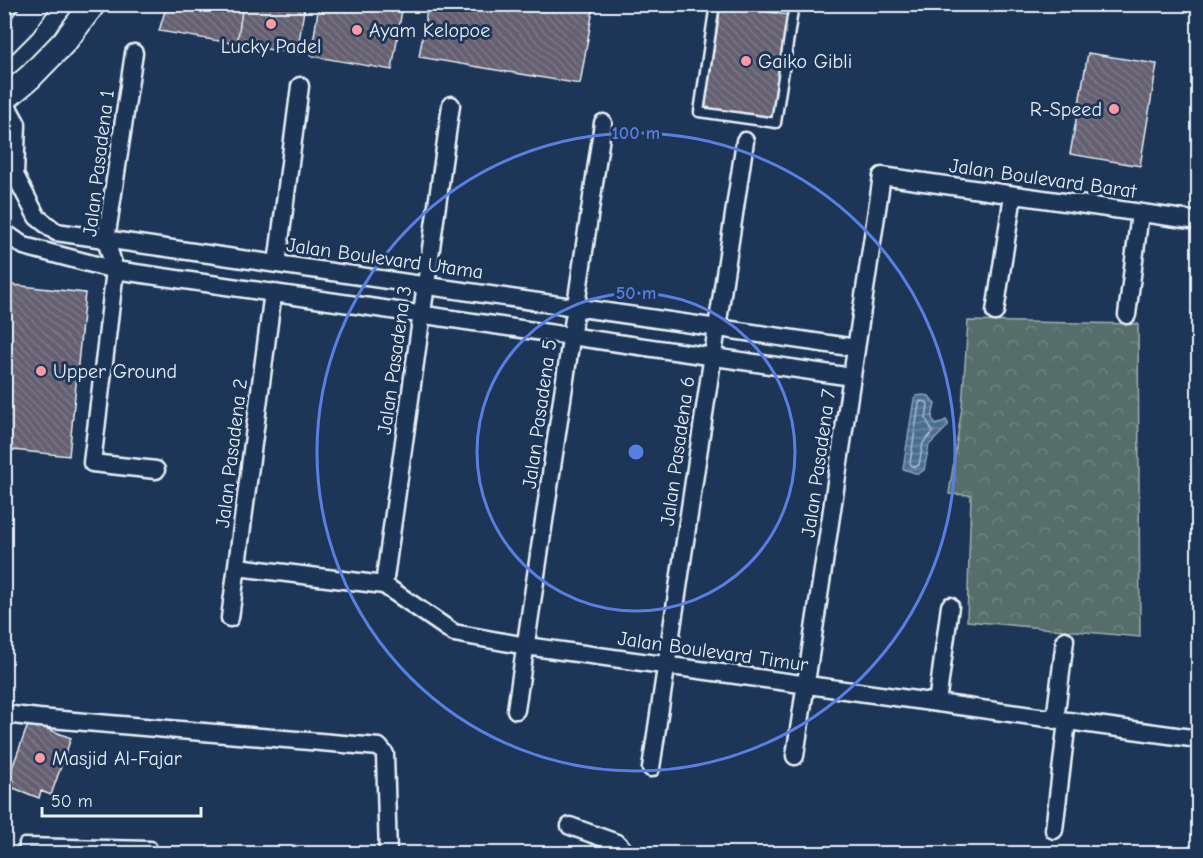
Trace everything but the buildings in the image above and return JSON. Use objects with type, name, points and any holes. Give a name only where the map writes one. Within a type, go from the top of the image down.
[{"type":"main road","points":[[4,43],[23,24],[37,4]]},
{"type":"main road","points":[[4,100],[65,41],[93,4]]},
{"type":"street","name":"Jalan Pasadena 1","points":[[134,53],[106,240],[115,270],[92,463],[156,470]]},
{"type":"street","points":[[277,264],[300,86]]},
{"type":"street","name":"Jalan Boulevard Utama","points":[[4,100],[16,124],[10,177],[37,217],[56,232],[856,348]]},
{"type":"street","name":"Jalan Pasadena 3","points":[[384,585],[451,105]]},
{"type":"street","name":"Jalan Pasadena 5","points":[[516,710],[603,123]]},
{"type":"street","name":"Jalan Pasadena 6","points":[[651,768],[745,141]]},
{"type":"street","name":"Jalan Boulevard Barat","points":[[882,176],[1198,221]]},
{"type":"street","name":"Jalan Pasadena 7","points":[[795,756],[882,176]]},
{"type":"street","points":[[995,312],[1013,195]]},
{"type":"street","points":[[1127,315],[1140,213]]},
{"type":"street","points":[[4,232],[24,246],[115,270],[852,376]]},
{"type":"street","name":"Jalan Pasadena 2","points":[[230,618],[273,292]]},
{"type":"street","name":"Jalan Boulevard Timur","points":[[237,567],[384,585],[454,633],[526,646],[1198,739]]},
{"type":"street","points":[[937,703],[950,606]]},
{"type":"street","points":[[1054,830],[1065,640]]},
{"type":"street","points":[[4,714],[379,747],[385,754],[388,854]]},
{"type":"street","points":[[570,826],[617,843],[624,854]]},
{"type":"lane","points":[[715,4],[699,112],[776,123],[793,6],[775,4]]},
{"type":"lane","points":[[24,854],[24,843],[152,846],[151,854]]},
{"type":"green space","points":[[968,321],[1138,324],[1140,637],[967,621],[971,495],[949,494],[962,407]]},
{"type":"water","points":[[923,395],[929,396],[935,404],[932,418],[936,425],[946,420],[948,426],[929,445],[924,470],[918,474],[903,469],[914,399]]},
{"type":"place","name":"Lucky Padel","points":[[271,24]]},
{"type":"place","name":"Ayam Kelopoe","points":[[357,30]]},
{"type":"place","name":"Gaiko Gibli","points":[[746,61]]},
{"type":"place","name":"R-Speed","points":[[1114,109]]},
{"type":"place","name":"Upper Ground","points":[[41,371]]},
{"type":"place","name":"Masjid Al-Fajar","points":[[40,758]]}]
